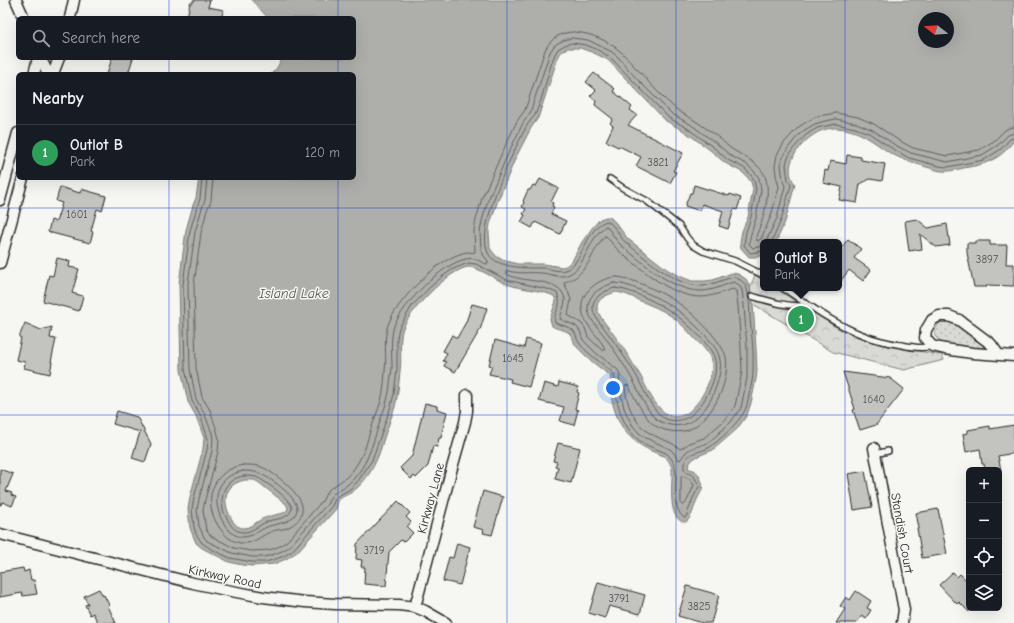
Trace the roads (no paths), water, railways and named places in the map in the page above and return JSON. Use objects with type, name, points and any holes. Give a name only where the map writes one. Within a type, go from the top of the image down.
[{"type":"street","points":[[16,0],[23,16]]},
{"type":"street","points":[[70,16],[74,0]]},
{"type":"street","points":[[35,72],[38,60]]},
{"type":"street","points":[[40,60],[46,72]]},
{"type":"street","points":[[53,72],[57,60]]},
{"type":"street","points":[[0,200],[16,141]]},
{"type":"street","points":[[0,263],[23,180]]},
{"type":"street","points":[[998,354],[991,344],[959,320],[949,316],[939,316],[932,320],[926,330],[925,338],[932,346],[972,353],[1014,356]]},
{"type":"street","name":"Kirkway Lane","points":[[415,607],[465,422],[467,395]]},
{"type":"street","name":"Standish Court","points":[[874,451],[904,610],[902,623]]},
{"type":"street","name":"Kirkway Road","points":[[0,534],[193,583],[263,597],[335,604],[399,605],[415,607],[446,623]]},
{"type":"lane","points":[[610,179],[647,201],[679,226],[693,245],[702,250],[735,261],[760,274]]},
{"type":"lane","points":[[787,291],[843,327],[864,336],[908,346],[926,348],[932,346]]},
{"type":"lane","points":[[752,296],[780,304],[802,306],[808,305]]},
{"type":"lane","points":[[874,451],[888,451]]},
{"type":"water","name":"Island Lake","points":[[252,0],[1014,0],[1014,140],[1005,151],[989,162],[953,171],[944,171],[900,158],[865,136],[852,131],[836,128],[820,131],[809,138],[798,149],[791,163],[791,177],[795,184],[785,222],[777,239],[760,239],[760,256],[749,257],[741,248],[740,242],[742,231],[748,217],[753,189],[748,178],[742,172],[725,163],[684,131],[666,121],[608,60],[580,48],[567,48],[561,52],[557,60],[538,118],[531,128],[515,159],[497,203],[490,224],[490,248],[497,257],[517,264],[566,266],[572,261],[582,242],[600,219],[610,217],[628,239],[668,270],[684,278],[692,281],[705,281],[713,280],[732,273],[738,274],[746,279],[750,287],[753,304],[757,371],[751,403],[747,415],[737,429],[713,450],[698,456],[689,464],[688,468],[697,473],[703,485],[693,512],[686,522],[680,520],[676,516],[673,509],[672,500],[672,469],[668,460],[664,456],[642,446],[633,440],[620,424],[610,390],[610,375],[579,350],[569,333],[552,326],[550,319],[556,301],[554,296],[513,286],[472,267],[468,267],[450,276],[429,293],[405,323],[401,336],[401,366],[395,407],[372,470],[356,489],[340,499],[336,509],[297,552],[274,564],[252,566],[229,562],[202,548],[196,543],[190,528],[188,509],[203,449],[204,438],[196,416],[188,402],[181,370],[179,284],[186,230],[196,198],[199,180],[356,180],[356,72],[273,72],[278,67],[280,60],[356,60],[356,16],[266,16]],"holes":[[[616,292],[622,293],[655,307],[674,318],[702,346],[708,355],[712,367],[709,382],[697,403],[687,413],[678,417],[671,416],[658,406],[622,346],[599,314],[597,310],[599,301]],[[254,480],[286,504],[288,508],[286,512],[265,518],[253,525],[243,528],[235,524],[230,516],[226,504],[227,494],[229,489],[238,482]]]},
{"type":"place","name":"Outlot B","points":[[801,319]]}]
